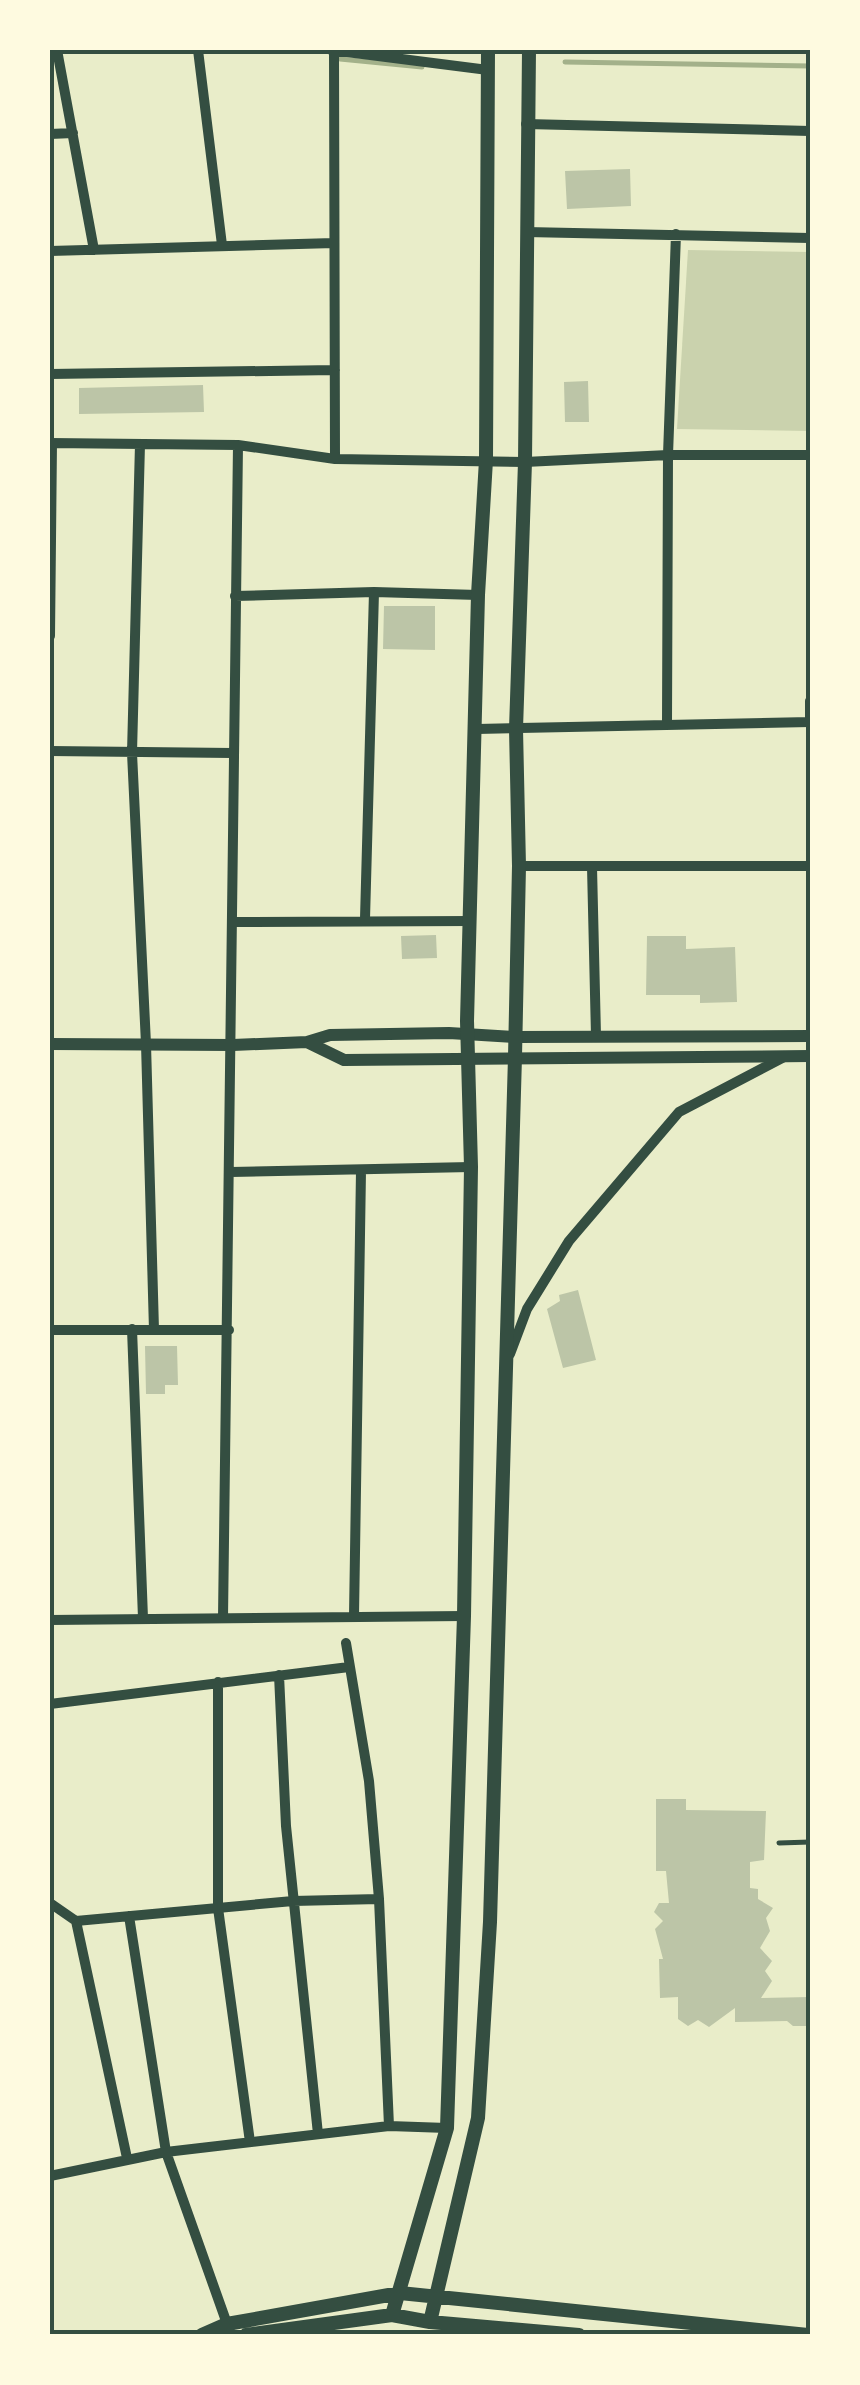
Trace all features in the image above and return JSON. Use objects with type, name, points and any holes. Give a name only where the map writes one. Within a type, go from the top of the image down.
[{"type":"main road","points":[[392,2315],[447,2128],[464,1616],[471,1167],[467,1060],[478,595],[486,460],[488,50]]},
{"type":"main road","points":[[430,2322],[478,2118],[490,1922],[516,1037],[516,729],[529,50]]},
{"type":"main road","points":[[202,2335],[400,2293],[808,2335]]},
{"type":"main road","points":[[246,2335],[392,2315],[579,2335]]},
{"type":"street","points":[[57,50],[94,250]]},
{"type":"street","points":[[198,50],[222,245]]},
{"type":"street","points":[[336,459],[333,51],[488,70]]},
{"type":"street","points":[[526,124],[810,130]]},
{"type":"street","points":[[50,134],[73,133]]},
{"type":"street","points":[[526,232],[810,238]]},
{"type":"street","points":[[668,725],[668,455],[676,234]]},
{"type":"street","points":[[50,251],[334,242]]},
{"type":"street","points":[[50,374],[335,370]]},
{"type":"street","points":[[50,636],[51,443],[238,446],[336,459],[524,462],[668,455],[810,455]]},
{"type":"street","points":[[140,444],[132,753],[154,1330]]},
{"type":"street","points":[[223,1618],[238,446]]},
{"type":"street","points":[[235,596],[374,592],[478,595]]},
{"type":"street","points":[[365,920],[374,592]]},
{"type":"street","points":[[476,729],[810,722],[810,701]]},
{"type":"street","points":[[50,751],[232,753]]},
{"type":"street","points":[[519,866],[810,866]]},
{"type":"street","points":[[592,867],[596,1036]]},
{"type":"street","points":[[232,922],[471,921]]},
{"type":"street","points":[[50,1044],[307,1042],[330,1035],[810,1036]]},
{"type":"street","points":[[307,1042],[344,1060],[810,1056]]},
{"type":"street","points":[[505,1364],[527,1310],[569,1241],[680,1112],[787,1056]]},
{"type":"street","points":[[231,1172],[471,1167]]},
{"type":"street","points":[[354,1616],[361,1170]]},
{"type":"street","points":[[132,1329],[143,1618]]},
{"type":"street","points":[[50,1330],[229,1330]]},
{"type":"street","points":[[50,1620],[464,1616]]},
{"type":"street","points":[[346,1643],[369,1780],[389,2126]]},
{"type":"street","points":[[50,1704],[349,1667]]},
{"type":"street","points":[[278,1675],[294,1902],[318,2134]]},
{"type":"street","points":[[218,1682],[218,1908],[250,2142]]},
{"type":"street","points":[[50,1902],[76,1921],[294,1902],[378,1900]]},
{"type":"street","points":[[129,1916],[166,2152],[229,2330]]},
{"type":"street","points":[[76,1921],[127,2158]]},
{"type":"street","points":[[50,2176],[166,2152],[389,2126],[447,2128]]},
{"type":"lane","points":[[779,1842],[810,1842]]},
{"type":"green space","points":[[688,250],[810,252],[810,431],[677,429]]},
{"type":"building","points":[[630,169],[631,206],[567,209],[565,171]]},
{"type":"building","points":[[588,381],[589,422],[565,422],[564,382]]},
{"type":"building","points":[[203,385],[204,412],[79,414],[79,388]]},
{"type":"building","points":[[384,606],[435,606],[435,650],[383,649]]},
{"type":"building","points":[[436,935],[437,958],[402,959],[401,936]]},
{"type":"building","points":[[647,936],[686,936],[686,949],[735,947],[737,1002],[700,1003],[700,995],[646,995]]},
{"type":"building","points":[[578,1290],[596,1360],[563,1368],[547,1309],[560,1301],[559,1295]]},
{"type":"building","points":[[145,1346],[177,1346],[178,1385],[165,1385],[165,1394],[146,1394]]},
{"type":"building","points":[[656,1799],[686,1799],[686,1810],[766,1811],[764,1860],[750,1862],[750,1888],[758,1889],[758,1899],[773,1908],[766,1918],[770,1931],[760,1948],[772,1961],[765,1971],[772,1981],[761,1998],[810,1997],[810,2026],[793,2026],[787,2021],[735,2022],[735,2008],[709,2027],[698,2020],[688,2026],[678,2019],[678,1997],[660,1998],[659,1959],[663,1959],[655,1929],[663,1921],[654,1912],[659,1903],[669,1903],[666,1871],[656,1871]]},
{"type":"waterway","points":[[340,59],[422,67]]},
{"type":"waterway","points":[[565,62],[810,66]]}]
